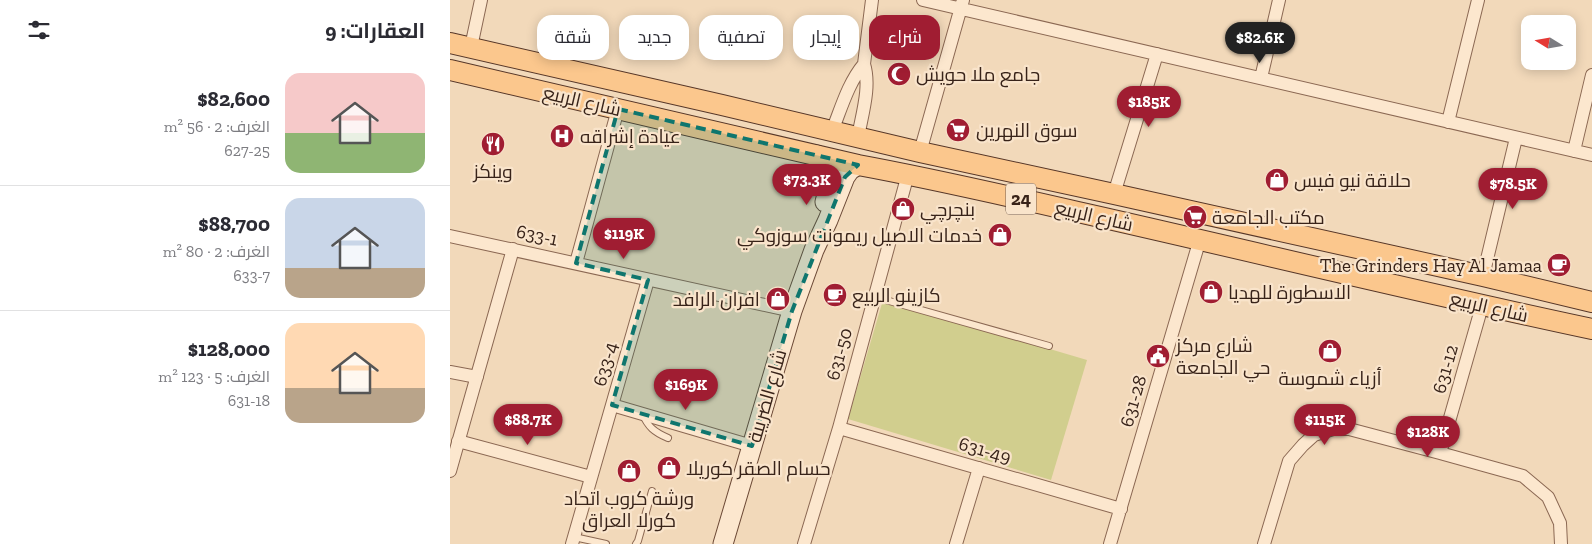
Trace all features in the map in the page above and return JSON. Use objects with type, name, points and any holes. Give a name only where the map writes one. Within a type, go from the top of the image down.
[{"type":"main road","name":"شارع الربيع","points":[[450,43],[920,152],[1358,248],[1592,302]]},
{"type":"main road","name":"شارع الربيع","points":[[450,70],[858,165],[908,174],[1200,239],[1482,306],[1592,329]]},
{"type":"main road","points":[[1352,275],[1358,248]]},
{"type":"street","points":[[471,48],[481,0]]},
{"type":"street","points":[[858,137],[864,107],[867,74],[864,64],[872,0]]},
{"type":"street","points":[[922,0],[962,4],[1157,54],[1592,155]]},
{"type":"street","points":[[1261,78],[1279,0]]},
{"type":"street","points":[[1448,122],[1478,0]]},
{"type":"street","points":[[920,152],[962,4]]},
{"type":"street","points":[[1114,194],[1157,54]]},
{"type":"street","points":[[832,131],[852,82],[864,64]]},
{"type":"street","points":[[1574,151],[1592,75]]},
{"type":"street","points":[[576,263],[618,109]]},
{"type":"street","points":[[1483,276],[1516,138]]},
{"type":"street","name":"شارع الضريبة","points":[[814,250],[831,180],[826,163],[817,155]]},
{"type":"street","name":"شارع الضريبة","points":[[723,544],[792,311],[814,250],[845,177],[850,170],[858,165]]},
{"type":"street","name":"631-50","points":[[804,544],[875,297],[908,174]]},
{"type":"street","name":"633-1","points":[[450,236],[792,311]]},
{"type":"street","name":"631-28","points":[[1110,544],[1200,239]]},
{"type":"street","points":[[450,471],[513,249]]},
{"type":"street","name":"633-4","points":[[573,540],[648,280]]},
{"type":"street","name":"631-12","points":[[1440,453],[1482,306]]},
{"type":"street","points":[[450,372],[477,377]]},
{"type":"street","points":[[612,405],[642,412],[752,446]]},
{"type":"street","name":"631-49","points":[[838,428],[1121,509]]},
{"type":"street","points":[[1264,544],[1289,461],[1303,444],[1314,435],[1333,429],[1349,429],[1523,476],[1548,497],[1560,523],[1561,544]]},
{"type":"street","points":[[458,441],[591,478]]},
{"type":"street","points":[[956,544],[979,468]]},
{"type":"lane","points":[[875,297],[1049,346]]},
{"type":"lane","points":[[642,412],[648,425],[654,432],[668,438]]},
{"type":"lane","points":[[636,544],[652,491]]},
{"type":"lane","points":[[573,540],[606,544]]},
{"type":"highlighted area","points":[[618,109],[858,165],[845,177],[792,311],[752,446],[612,405],[648,280],[576,263]]},
{"type":"shaded area","points":[[883,300],[1087,360],[1051,480],[848,419]]},
{"type":"place","name":"جامع ملا حويش","points":[[899,74]]},
{"type":"place","name":"سوق النهرين","points":[[958,130]]},
{"type":"place","name":"عيادة إشراقه","points":[[562,136]]},
{"type":"place","name":"وينكز","points":[[493,144]]},
{"type":"place","name":"حلاقة نيو فيس","points":[[1277,180]]},
{"type":"place","name":"بنچرچي","points":[[903,209]]},
{"type":"place","name":"مكتب الجامعة","points":[[1195,217]]},
{"type":"place","name":"خدمات الاصيل ريمونت سوزوكي","points":[[1000,235]]},
{"type":"place","name":"The Grinders Hay Al Jamaa","points":[[1559,265]]},
{"type":"place","name":"الاسطورة للهديا","points":[[1211,292]]},
{"type":"place","name":"كازينو الربيع","points":[[835,295]]},
{"type":"place","name":"افران الرافد","points":[[778,299]]},
{"type":"place","name":"أزياء شموسة","points":[[1330,351]]},
{"type":"place","name":"شارع مركز حي الجامعة","points":[[1158,356]]},
{"type":"place","name":"حسام الصقر كوريلا","points":[[669,468]]},
{"type":"place","name":"ورشة كروب اتحاد كورلا العراق","points":[[629,471]]}]
